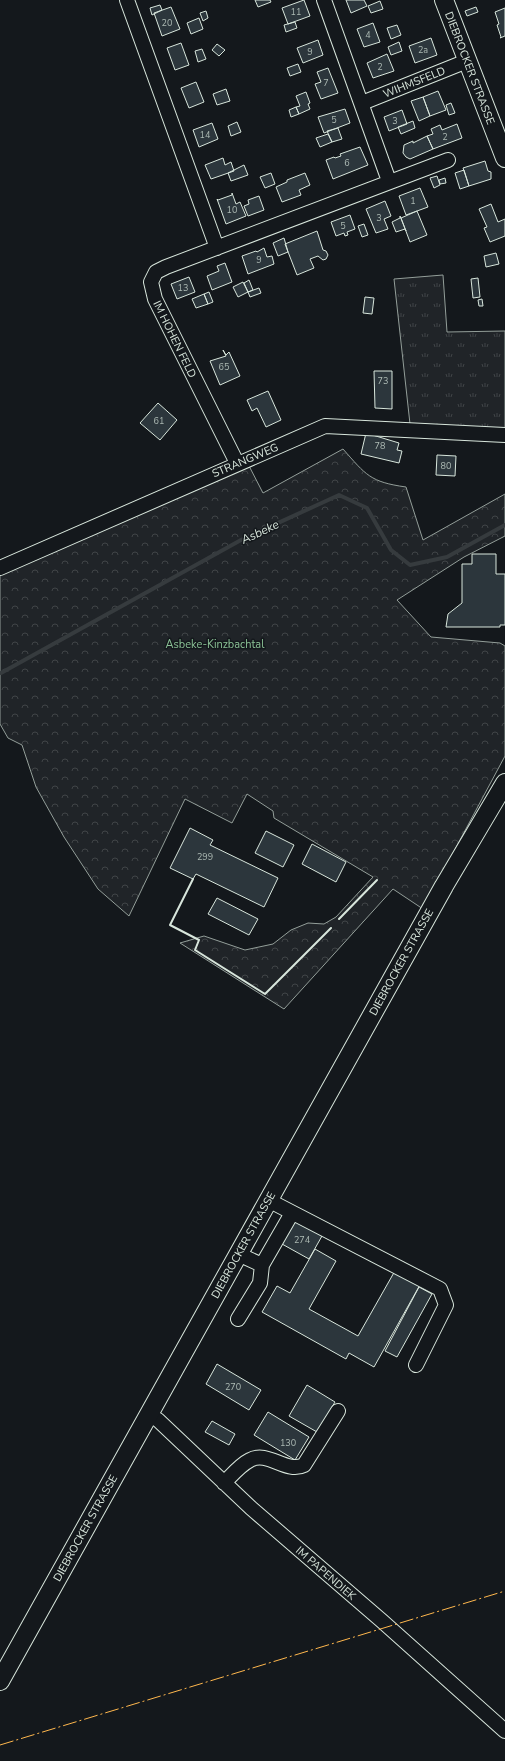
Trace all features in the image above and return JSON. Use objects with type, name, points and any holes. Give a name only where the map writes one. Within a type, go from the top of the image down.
[{"type":"main road","name":"DIEBROCKER STRASSE","points":[[444,0],[505,158]]},
{"type":"main road","name":"DIEBROCKER STRASSE","points":[[0,1681],[444,886],[505,783]]},
{"type":"main road","name":"DIEBROCKER STRASSE","points":[[489,810],[505,794]]},
{"type":"street","points":[[127,0],[217,248]]},
{"type":"street","points":[[324,0],[389,181]]},
{"type":"street","name":"WIHMSFELD","points":[[362,103],[467,61]]},
{"type":"street","name":"IM HOHEN FELD","points":[[237,463],[155,299],[151,282],[156,272],[166,266],[448,160]]},
{"type":"street","name":"STRANGWEG","points":[[0,568],[237,463],[325,426],[505,435]]},
{"type":"street","points":[[268,1200],[440,1289],[446,1305],[416,1365]]},
{"type":"street","points":[[238,1319],[260,1282],[262,1266],[292,1213]]},
{"type":"street","points":[[238,1254],[262,1266]]},
{"type":"street","points":[[224,1483],[239,1467],[251,1459],[259,1457],[289,1467],[298,1468],[304,1465],[338,1411]]},
{"type":"street","name":"IM PAPENDIEK","points":[[148,1414],[158,1420],[224,1483],[505,1731]]},
{"type":"green space","points":[[443,275],[447,332],[505,331],[505,429],[410,424],[394,279]]},
{"type":"green space","name":"Asbeke-Kinzbachtal","points":[[343,449],[357,465],[376,480],[406,487],[423,540],[505,494],[505,536],[464,557],[397,600],[431,637],[500,643],[505,646],[505,756],[423,909],[393,889],[284,1009],[180,943],[204,936],[245,950],[273,944],[291,930],[308,923],[324,924],[336,917],[373,877],[274,818],[273,811],[247,794],[232,823],[185,799],[129,916],[98,889],[64,837],[36,787],[22,745],[8,738],[0,724],[0,571],[247,462],[263,493]]},
{"type":"building","points":[[255,0],[270,0],[271,2],[258,7]]},
{"type":"building","points":[[304,0],[310,16],[288,24],[282,8]]},
{"type":"building","points":[[346,0],[364,0],[367,6],[351,13]]},
{"type":"building","points":[[380,1],[383,9],[371,13],[368,6]]},
{"type":"building","points":[[160,5],[162,10],[152,15],[150,8]]},
{"type":"building","points":[[171,7],[180,29],[162,36],[154,13]]},
{"type":"building","points":[[476,7],[478,12],[467,16],[465,11]]},
{"type":"building","points":[[505,8],[505,36],[500,38],[497,25],[499,24],[495,12]]},
{"type":"building","points":[[206,11],[208,18],[203,21],[200,13]]},
{"type":"building","points":[[199,18],[203,29],[191,34],[187,23]]},
{"type":"building","points":[[295,22],[297,28],[286,32],[284,25]]},
{"type":"building","points":[[373,23],[380,42],[364,47],[357,29]]},
{"type":"building","points":[[397,25],[401,35],[391,39],[387,28]]},
{"type":"building","points":[[431,38],[437,55],[415,63],[409,46]]},
{"type":"building","points":[[318,40],[323,55],[303,63],[297,48]]},
{"type":"building","points":[[399,42],[402,51],[391,55],[388,47]]},
{"type":"building","points":[[181,43],[189,65],[175,70],[167,48]]},
{"type":"building","points":[[217,44],[225,50],[219,56],[212,50]]},
{"type":"building","points":[[202,49],[206,59],[198,62],[195,51]]},
{"type":"building","points":[[387,54],[394,71],[373,78],[367,63]]},
{"type":"building","points":[[298,64],[301,72],[290,76],[287,68]]},
{"type":"building","points":[[328,68],[338,93],[321,99],[315,84],[321,82],[317,72]]},
{"type":"building","points":[[196,82],[204,102],[189,108],[181,88]]},
{"type":"building","points":[[226,89],[230,101],[217,105],[213,94]]},
{"type":"building","points":[[438,91],[446,110],[430,116],[423,97]]},
{"type":"building","points":[[306,92],[310,103],[308,104],[310,109],[299,114],[296,107],[300,106],[296,96]]},
{"type":"building","points":[[423,97],[430,116],[419,121],[411,101]]},
{"type":"building","points":[[451,103],[455,113],[449,115],[446,105]]},
{"type":"building","points":[[296,107],[299,114],[291,117],[289,110]]},
{"type":"building","points":[[345,109],[350,123],[324,133],[318,117]]},
{"type":"building","points":[[402,110],[407,124],[389,131],[384,117]]},
{"type":"building","points":[[413,121],[415,128],[401,134],[398,127]]},
{"type":"building","points":[[237,122],[241,132],[231,136],[228,126]]},
{"type":"building","points":[[212,123],[218,139],[199,147],[193,130]]},
{"type":"building","points":[[457,124],[462,138],[433,149],[427,136],[433,134],[431,129],[440,125],[442,130]]},
{"type":"building","points":[[338,128],[342,139],[332,142],[327,131]]},
{"type":"building","points":[[328,134],[332,142],[320,147],[316,138]]},
{"type":"building","points":[[427,136],[433,149],[410,159],[406,157],[403,153],[404,145],[413,141],[413,143]]},
{"type":"building","points":[[360,147],[368,165],[333,179],[326,160],[341,156],[340,154]]},
{"type":"building","points":[[223,158],[225,165],[231,162],[234,171],[211,179],[205,165]]},
{"type":"building","points":[[485,161],[488,171],[491,172],[491,179],[469,186],[463,168]]},
{"type":"building","points":[[244,165],[248,175],[231,181],[228,173]]},
{"type":"building","points":[[464,170],[469,186],[460,189],[455,173]]},
{"type":"building","points":[[271,173],[275,184],[265,188],[260,177]]},
{"type":"building","points":[[305,173],[310,185],[299,190],[301,195],[282,202],[276,187],[287,182],[287,180]]},
{"type":"building","points":[[437,176],[440,185],[434,188],[430,178]]},
{"type":"building","points":[[445,178],[446,183],[440,184],[439,180]]},
{"type":"building","points":[[420,188],[428,207],[406,215],[399,196]]},
{"type":"building","points":[[232,193],[236,204],[240,202],[246,216],[226,224],[217,199],[218,200],[232,195]]},
{"type":"building","points":[[259,196],[264,210],[248,216],[244,206],[249,204],[248,200]]},
{"type":"building","points":[[385,201],[391,216],[384,219],[388,229],[376,233],[366,209]]},
{"type":"building","points":[[491,204],[498,222],[505,219],[505,236],[490,242],[484,228],[487,227],[479,209]]},
{"type":"building","points":[[417,211],[427,235],[410,242],[401,218]]},
{"type":"building","points":[[350,215],[355,229],[347,232],[348,235],[345,236],[344,233],[336,236],[331,222]]},
{"type":"building","points":[[400,216],[406,231],[405,229],[396,232],[392,222],[400,218]]},
{"type":"building","points":[[364,224],[368,235],[362,237],[358,226]]},
{"type":"building","points":[[317,231],[323,250],[326,251],[328,255],[326,259],[323,260],[318,256],[310,259],[314,268],[297,275],[285,244]]},
{"type":"building","points":[[284,238],[288,252],[278,256],[273,243]]},
{"type":"building","points":[[264,248],[267,257],[272,256],[274,264],[248,274],[242,256],[256,251],[257,252]]},
{"type":"building","points":[[496,253],[499,264],[486,267],[484,256]]},
{"type":"building","points":[[225,263],[232,282],[212,290],[207,276],[219,271],[217,266]]},
{"type":"building","points":[[189,277],[195,292],[177,299],[171,284]]},
{"type":"building","points":[[478,278],[480,297],[473,298],[471,279]]},
{"type":"building","points":[[249,280],[253,290],[248,292],[244,283]]},
{"type":"building","points":[[243,282],[248,292],[238,297],[233,287]]},
{"type":"building","points":[[259,288],[261,293],[250,297],[248,292]]},
{"type":"building","points":[[209,292],[213,302],[208,304],[204,294]]},
{"type":"building","points":[[204,294],[208,304],[196,308],[192,299]]},
{"type":"building","points":[[365,297],[374,298],[372,314],[363,313]]},
{"type":"building","points":[[482,299],[483,306],[479,306],[478,300]]},
{"type":"building","points":[[223,350],[226,355],[229,352],[240,376],[220,385],[210,361],[226,356]]},
{"type":"building","points":[[374,371],[392,371],[392,409],[375,408]]},
{"type":"building","points":[[268,391],[281,420],[266,427],[257,408],[252,411],[247,400]]},
{"type":"building","points":[[158,403],[177,420],[160,440],[140,423]]},
{"type":"building","points":[[366,433],[399,443],[397,450],[402,451],[399,463],[361,454]]},
{"type":"building","points":[[437,455],[456,456],[455,476],[436,475]]},
{"type":"building","points":[[472,554],[496,554],[496,574],[505,574],[505,625],[500,625],[500,627],[446,627],[448,614],[462,603],[462,564],[472,564]]},
{"type":"building","points":[[190,828],[213,840],[210,845],[278,878],[264,907],[196,874],[193,879],[170,868]]},
{"type":"building","points":[[266,831],[294,845],[283,867],[255,853]]},
{"type":"building","points":[[312,844],[346,862],[336,882],[302,864]]},
{"type":"building","points":[[217,898],[258,919],[249,935],[208,914]]},
{"type":"building","points":[[295,1221],[322,1236],[309,1259],[282,1244]]},
{"type":"building","points":[[315,1249],[336,1261],[309,1309],[358,1336],[396,1269],[421,1283],[374,1367],[349,1353],[346,1359],[262,1312],[277,1286],[290,1293]]},
{"type":"building","points":[[419,1287],[432,1294],[397,1357],[385,1351]]},
{"type":"building","points":[[217,1364],[261,1390],[249,1410],[206,1384]]},
{"type":"building","points":[[307,1385],[335,1402],[317,1432],[289,1416]]},
{"type":"building","points":[[268,1412],[309,1437],[295,1460],[254,1435]]},
{"type":"building","points":[[212,1421],[235,1434],[229,1445],[205,1432]]},
{"type":"waterway","name":"Asbeke","points":[[1,673],[241,540],[339,495],[367,508],[391,550],[410,565],[447,557],[505,525]]},
{"type":"wall","points":[[193,879],[170,925],[199,940],[195,950],[265,994],[331,928]]},
{"type":"wall","points":[[339,919],[377,880]]},
{"type":"power","points":[[0,1745],[505,1591]]}]
